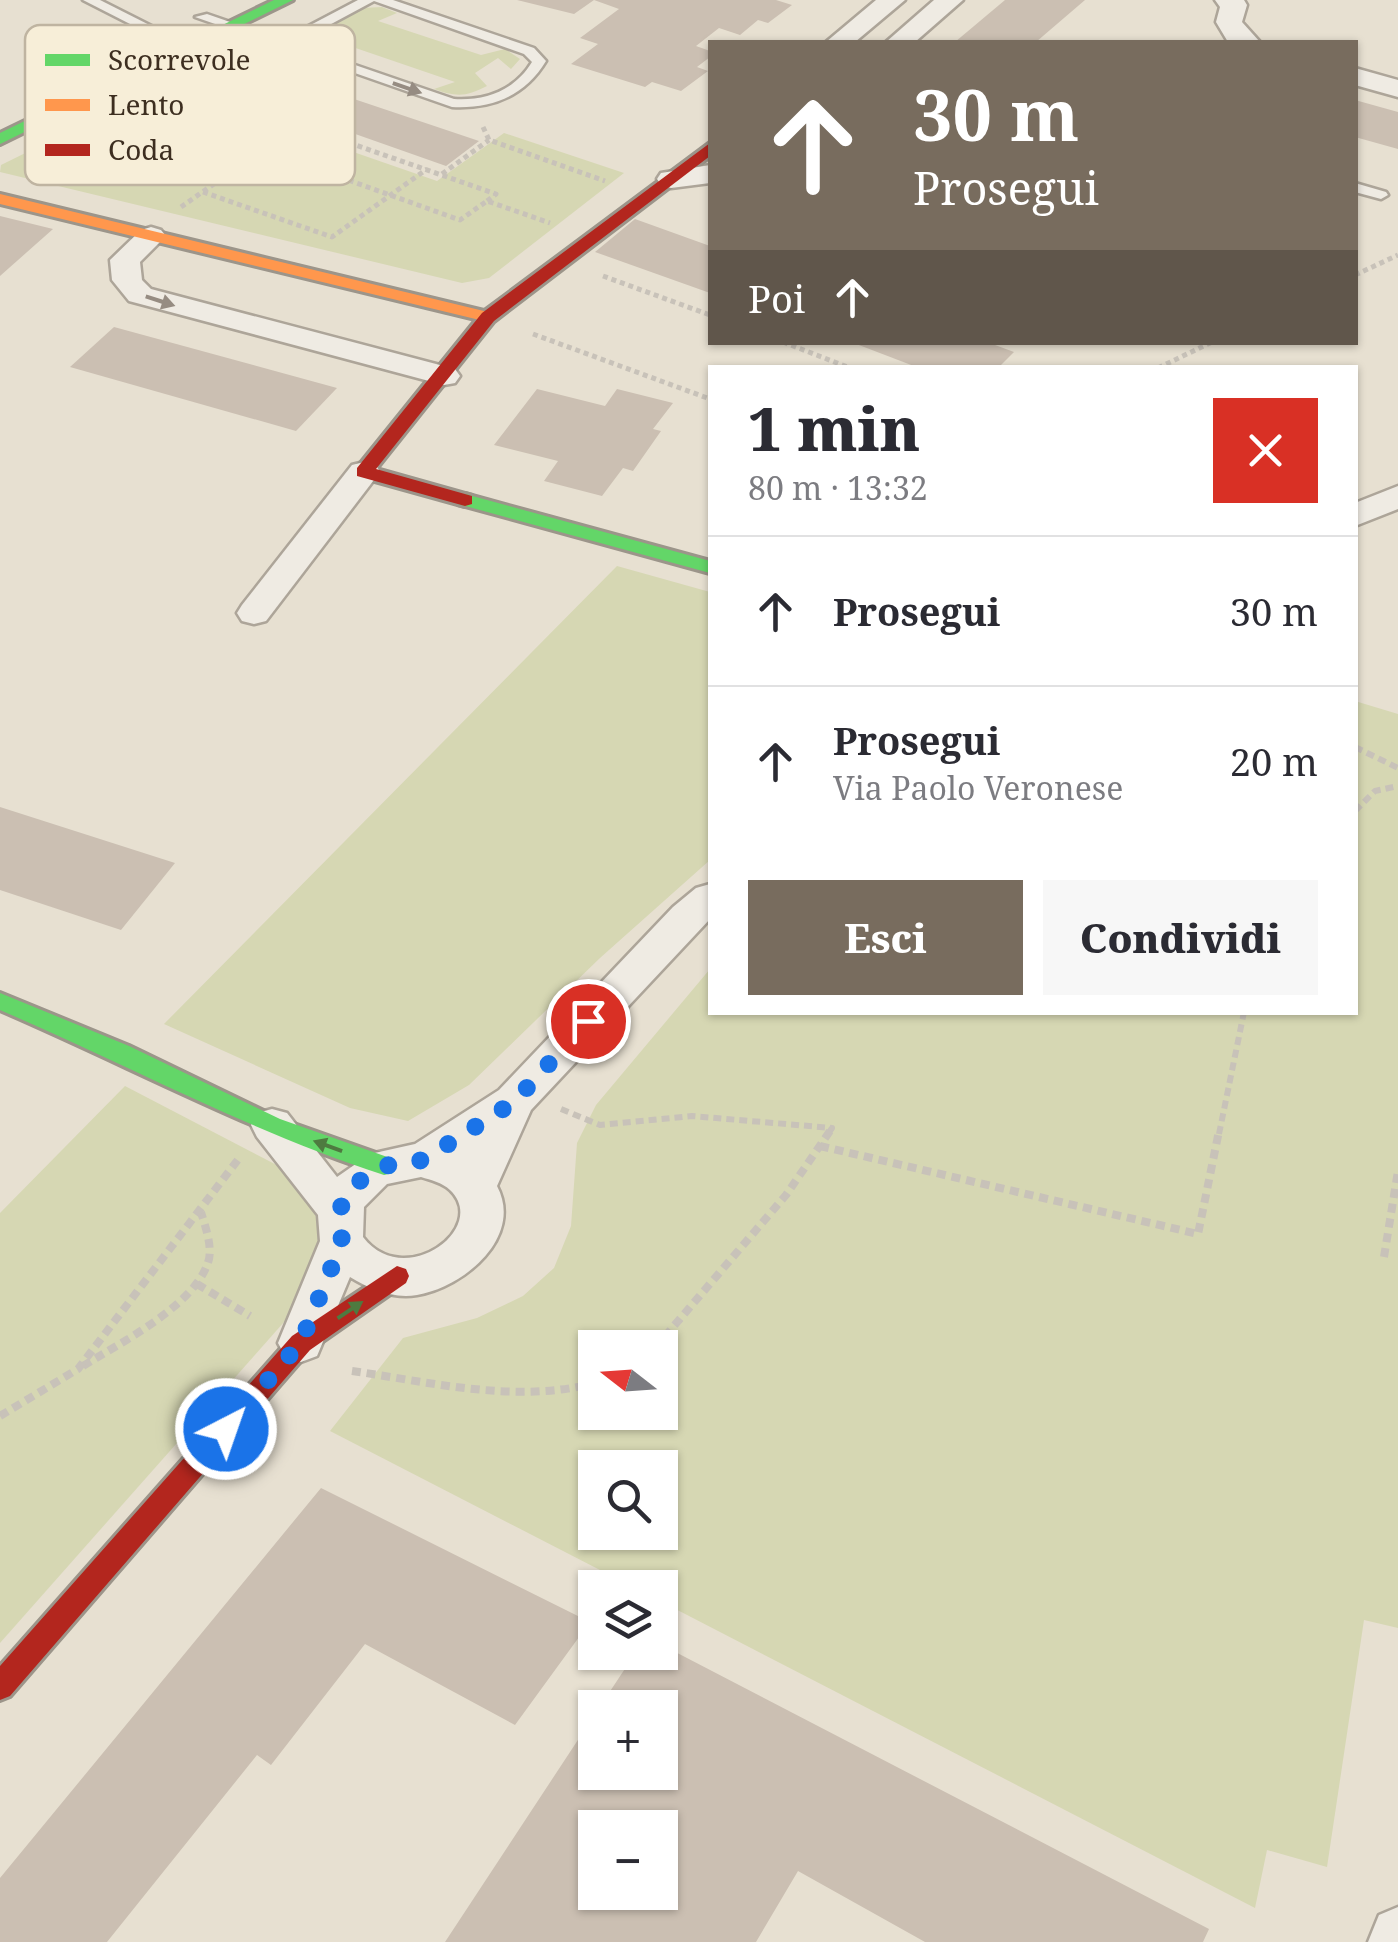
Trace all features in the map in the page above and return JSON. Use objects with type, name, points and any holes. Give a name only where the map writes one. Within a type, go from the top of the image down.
[{"type":"street","points":[[183,25],[236,0]]},
{"type":"street","points":[[234,25],[286,0]]},
{"type":"street","points":[[842,40],[892,0]]},
{"type":"street","points":[[901,40],[950,0]]},
{"type":"street","points":[[1228,0],[1234,6],[1230,22],[1240,40]]},
{"type":"street","points":[[1358,77],[1398,89]]},
{"type":"street","points":[[0,113],[25,101]]},
{"type":"street","points":[[0,138],[25,126]]},
{"type":"street","points":[[254,613],[488,317],[708,150]]},
{"type":"street","points":[[660,188],[708,175]]},
{"type":"street","points":[[0,198],[488,317]]},
{"type":"street","points":[[152,236],[125,260],[128,284],[140,295],[444,376]]},
{"type":"street","points":[[364,472],[708,567]]},
{"type":"street","points":[[1358,515],[1398,496]]},
{"type":"street","points":[[476,1186],[534,1104],[674,930],[708,900]]},
{"type":"street","points":[[0,1001],[121,1052],[272,1126],[404,1163],[462,1173],[476,1186],[483,1203],[484,1221],[477,1240],[463,1256],[422,1275],[397,1276],[374,1270],[355,1258],[341,1227],[272,1126]]},
{"type":"street","points":[[319,1356],[348,1193],[364,1177],[534,1104]]},
{"type":"street","points":[[0,1687],[397,1276]]},
{"type":"street","points":[[1395,1942],[1398,1934]]},
{"type":"lane","points":[[90,0],[141,25]]},
{"type":"lane","points":[[319,25],[368,0]]},
{"type":"lane","points":[[355,69],[452,103],[475,106],[494,100],[532,75],[538,61],[530,51],[380,0]]},
{"type":"lane","points":[[202,16],[225,25]]},
{"type":"lane","points":[[1358,188],[1381,195]]},
{"type":"path","points":[[475,106],[489,140]]},
{"type":"path","points":[[442,174],[489,140]]},
{"type":"path","points":[[489,140],[660,188]]},
{"type":"path","points":[[355,144],[496,194],[460,220],[355,182]]},
{"type":"path","points":[[203,192],[332,237],[428,169]]},
{"type":"path","points":[[152,236],[213,185]]},
{"type":"path","points":[[486,201],[592,238]]},
{"type":"path","points":[[1358,274],[1398,255]]},
{"type":"path","points":[[563,261],[708,315]]},
{"type":"path","points":[[488,317],[708,398]]},
{"type":"path","points":[[790,345],[842,365]]},
{"type":"path","points":[[1164,365],[1206,345]]},
{"type":"path","points":[[1358,748],[1398,768]]},
{"type":"path","points":[[1358,808],[1375,791],[1398,786]]},
{"type":"path","points":[[820,1146],[1198,1234],[1243,1015]]},
{"type":"path","points":[[534,1104],[600,1125],[692,1116],[832,1128],[786,1195],[670,1330]]},
{"type":"path","points":[[78,1369],[248,1147],[272,1126]]},
{"type":"path","points":[[1384,1257],[1398,1171]]},
{"type":"path","points":[[0,1416],[78,1369],[198,1284],[210,1257],[201,1212]]},
{"type":"path","points":[[198,1284],[250,1316]]},
{"type":"path","points":[[319,1356],[484,1388],[578,1390]]},
{"type":"green space","points":[[382,7],[397,13],[378,21],[481,55],[505,49],[520,59],[511,69],[498,58],[475,73],[487,86],[467,94],[434,89],[455,82],[355,48],[355,25],[327,25],[362,8]]},
{"type":"green space","points":[[504,133],[624,173],[489,278],[462,283],[54,185],[355,185],[355,153],[437,181]]},
{"type":"green space","points":[[25,153],[25,178],[0,172],[1,165]]},
{"type":"green space","points":[[617,566],[708,591],[708,862],[600,958],[469,1085],[408,1121],[350,1108],[164,1024]]},
{"type":"green space","points":[[1358,702],[1398,714],[1398,1628],[1364,1620],[1327,1867],[1267,1850],[1255,1908],[678,1610],[678,1570],[600,1570],[330,1431],[403,1338],[477,1318],[523,1296],[554,1268],[571,1226],[577,1143],[596,1105],[708,971],[708,1015],[1358,1015]]},
{"type":"green space","points":[[125,1086],[294,1174],[316,1218],[316,1263],[307,1296],[0,1643],[0,1213]]},
{"type":"building","points":[[517,0],[594,0],[574,14]]},
{"type":"building","points":[[594,0],[776,0],[792,5],[768,23],[758,20],[740,35],[719,28],[696,46],[708,50],[708,59],[697,67],[708,71],[681,91],[652,82],[645,87],[571,64],[598,44],[580,38],[619,9]]},
{"type":"building","points":[[1005,0],[1085,0],[1038,40],[957,40]]},
{"type":"building","points":[[355,99],[479,141],[446,166],[355,134]]},
{"type":"building","points":[[1358,101],[1398,112],[1398,149],[1358,138]]},
{"type":"building","points":[[0,216],[53,229],[0,276]]},
{"type":"building","points":[[635,219],[708,245],[708,292],[595,252]]},
{"type":"building","points":[[114,327],[337,388],[296,431],[70,367]]},
{"type":"building","points":[[859,345],[995,345],[1014,352],[1001,365],[911,365]]},
{"type":"building","points":[[537,389],[605,406],[617,389],[673,403],[653,429],[661,431],[633,471],[623,468],[602,496],[544,481],[558,461],[494,445]]},
{"type":"building","points":[[0,807],[175,863],[121,930],[0,890]]},
{"type":"building","points":[[321,1488],[578,1616],[578,1638],[515,1725],[365,1644],[271,1765],[257,1755],[107,1942],[0,1942],[0,1878]]},
{"type":"building","points":[[678,1653],[1209,1929],[1203,1942],[925,1942],[798,1871],[756,1942],[445,1942],[578,1740],[578,1790],[678,1790],[678,1690],[611,1690],[624,1670],[678,1670]]},
{"type":"traffic: fast","points":[[235,25],[286,0]]},
{"type":"traffic: fast","points":[[0,139],[25,127]]},
{"type":"traffic: fast","points":[[465,500],[708,566]]},
{"type":"traffic: fast","points":[[0,1001],[121,1052],[272,1125],[384,1166]]},
{"type":"traffic: slow","points":[[0,199],[488,317]]},
{"type":"traffic: jam","points":[[465,500],[364,472],[488,317],[708,150]]},
{"type":"traffic: jam","points":[[0,1687],[301,1343],[397,1276]]},
{"type":"route","points":[[226,1429],[301,1342],[342,1242],[339,1211],[348,1193],[364,1177],[384,1166],[423,1160],[514,1102],[588,1021]]}]
